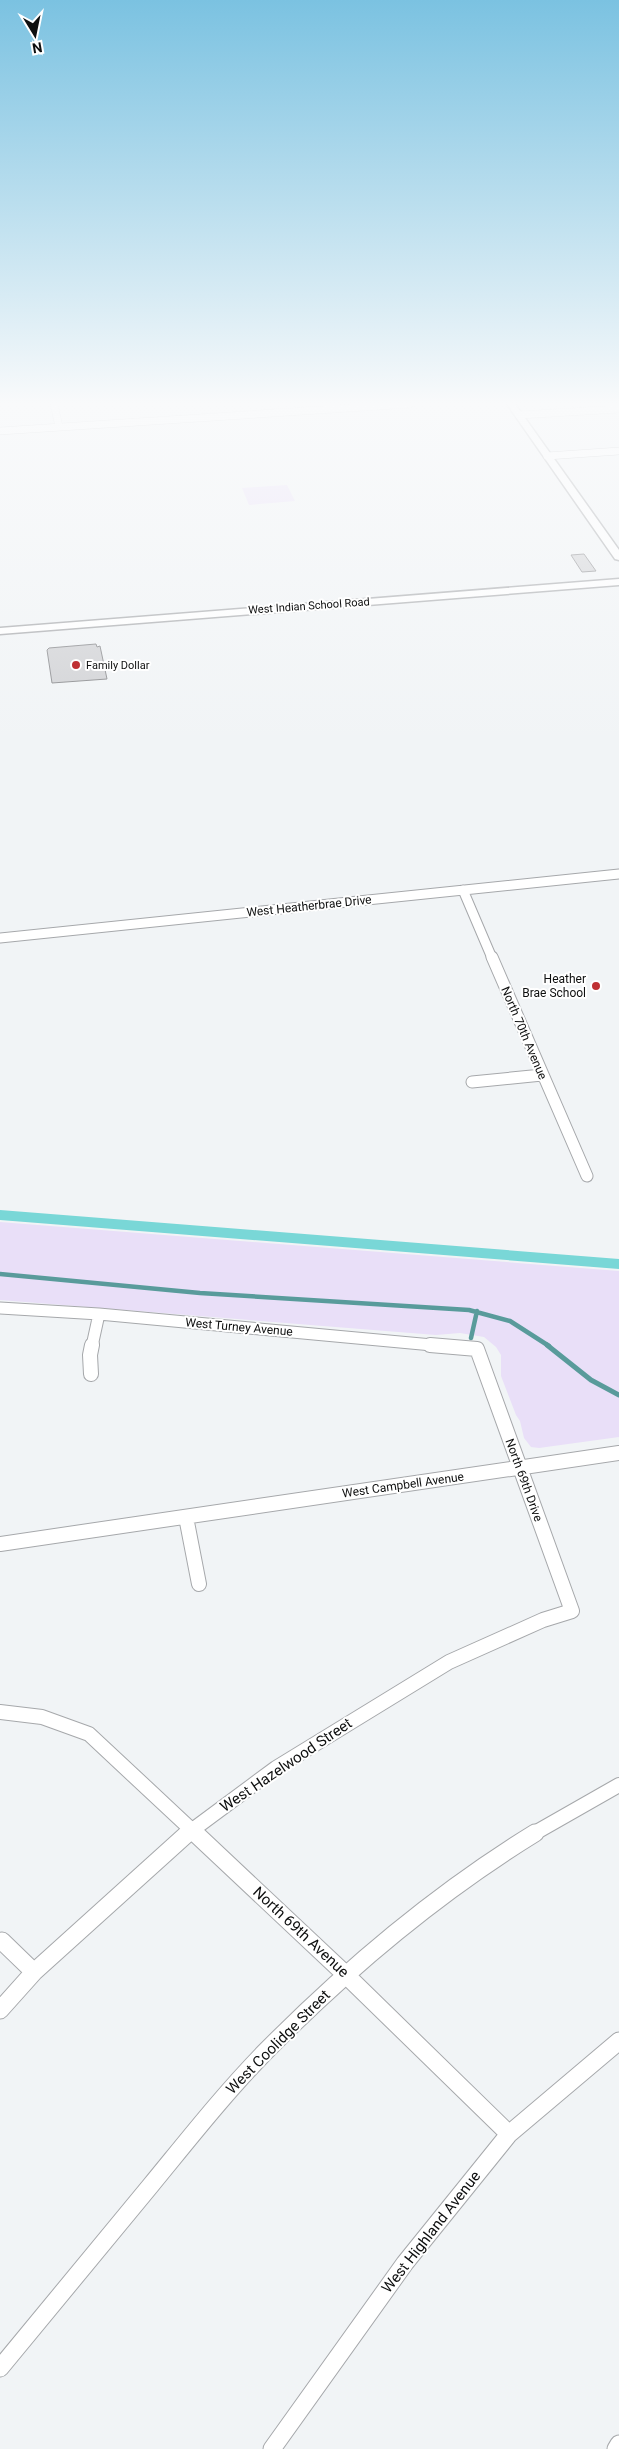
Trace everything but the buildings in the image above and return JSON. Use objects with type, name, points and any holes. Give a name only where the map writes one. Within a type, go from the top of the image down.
[{"type":"main road","points":[[591,518],[619,557]]},
{"type":"main road","name":"West Indian School Road","points":[[0,631],[619,582]]},
{"type":"street","name":"West Heatherbrae Drive","points":[[0,938],[619,874]]},
{"type":"street","name":"North 70th Avenue","points":[[463,890],[587,1176]]},
{"type":"street","points":[[472,1082],[542,1075]]},
{"type":"street","name":"West Turney Avenue","points":[[0,1308],[99,1314],[477,1349]]},
{"type":"street","points":[[91,1374],[90,1355],[99,1314]]},
{"type":"street","name":"North 69th Drive","points":[[477,1349],[572,1611]]},
{"type":"street","name":"West Campbell Avenue","points":[[0,1544],[619,1453]]},
{"type":"street","points":[[186,1517],[199,1584]]},
{"type":"street","name":"West Hazelwood Street","points":[[0,2010],[34,1972],[192,1830],[276,1768],[449,1662],[535,1623],[572,1611]]},
{"type":"street","name":"North 69th Avenue","points":[[0,1712],[42,1717],[89,1734],[345,1974],[509,2134]]},
{"type":"street","name":"West Coolidge Street","points":[[0,2368],[221,2100],[266,2052],[345,1974],[432,1903],[471,1874],[554,1821],[619,1785]]},
{"type":"street","points":[[2,1941],[34,1972]]},
{"type":"street","name":"West Highland Avenue","points":[[272,2449],[405,2263],[509,2134],[619,2042]]},
{"type":"street","points":[[616,2449],[619,2444]]},
{"type":"shaded area","points":[[0,1222],[619,1271],[619,1437],[539,1448],[531,1447],[524,1438],[520,1421],[501,1376],[501,1355],[496,1347],[484,1337],[460,1333],[436,1335],[0,1300]]},
{"type":"waterway","points":[[0,1215],[619,1264]]},
{"type":"waterway","points":[[0,1274],[200,1293],[469,1310],[477,1312]]},
{"type":"waterway","points":[[471,1338],[477,1312]]},
{"type":"waterway","points":[[477,1312],[510,1321],[549,1346]]},
{"type":"waterway","points":[[547,1345],[591,1380],[619,1395]]},
{"type":"place","name":"Family Dollar","points":[[76,665]]},
{"type":"place","name":"Heather Brae School","points":[[596,986]]}]
